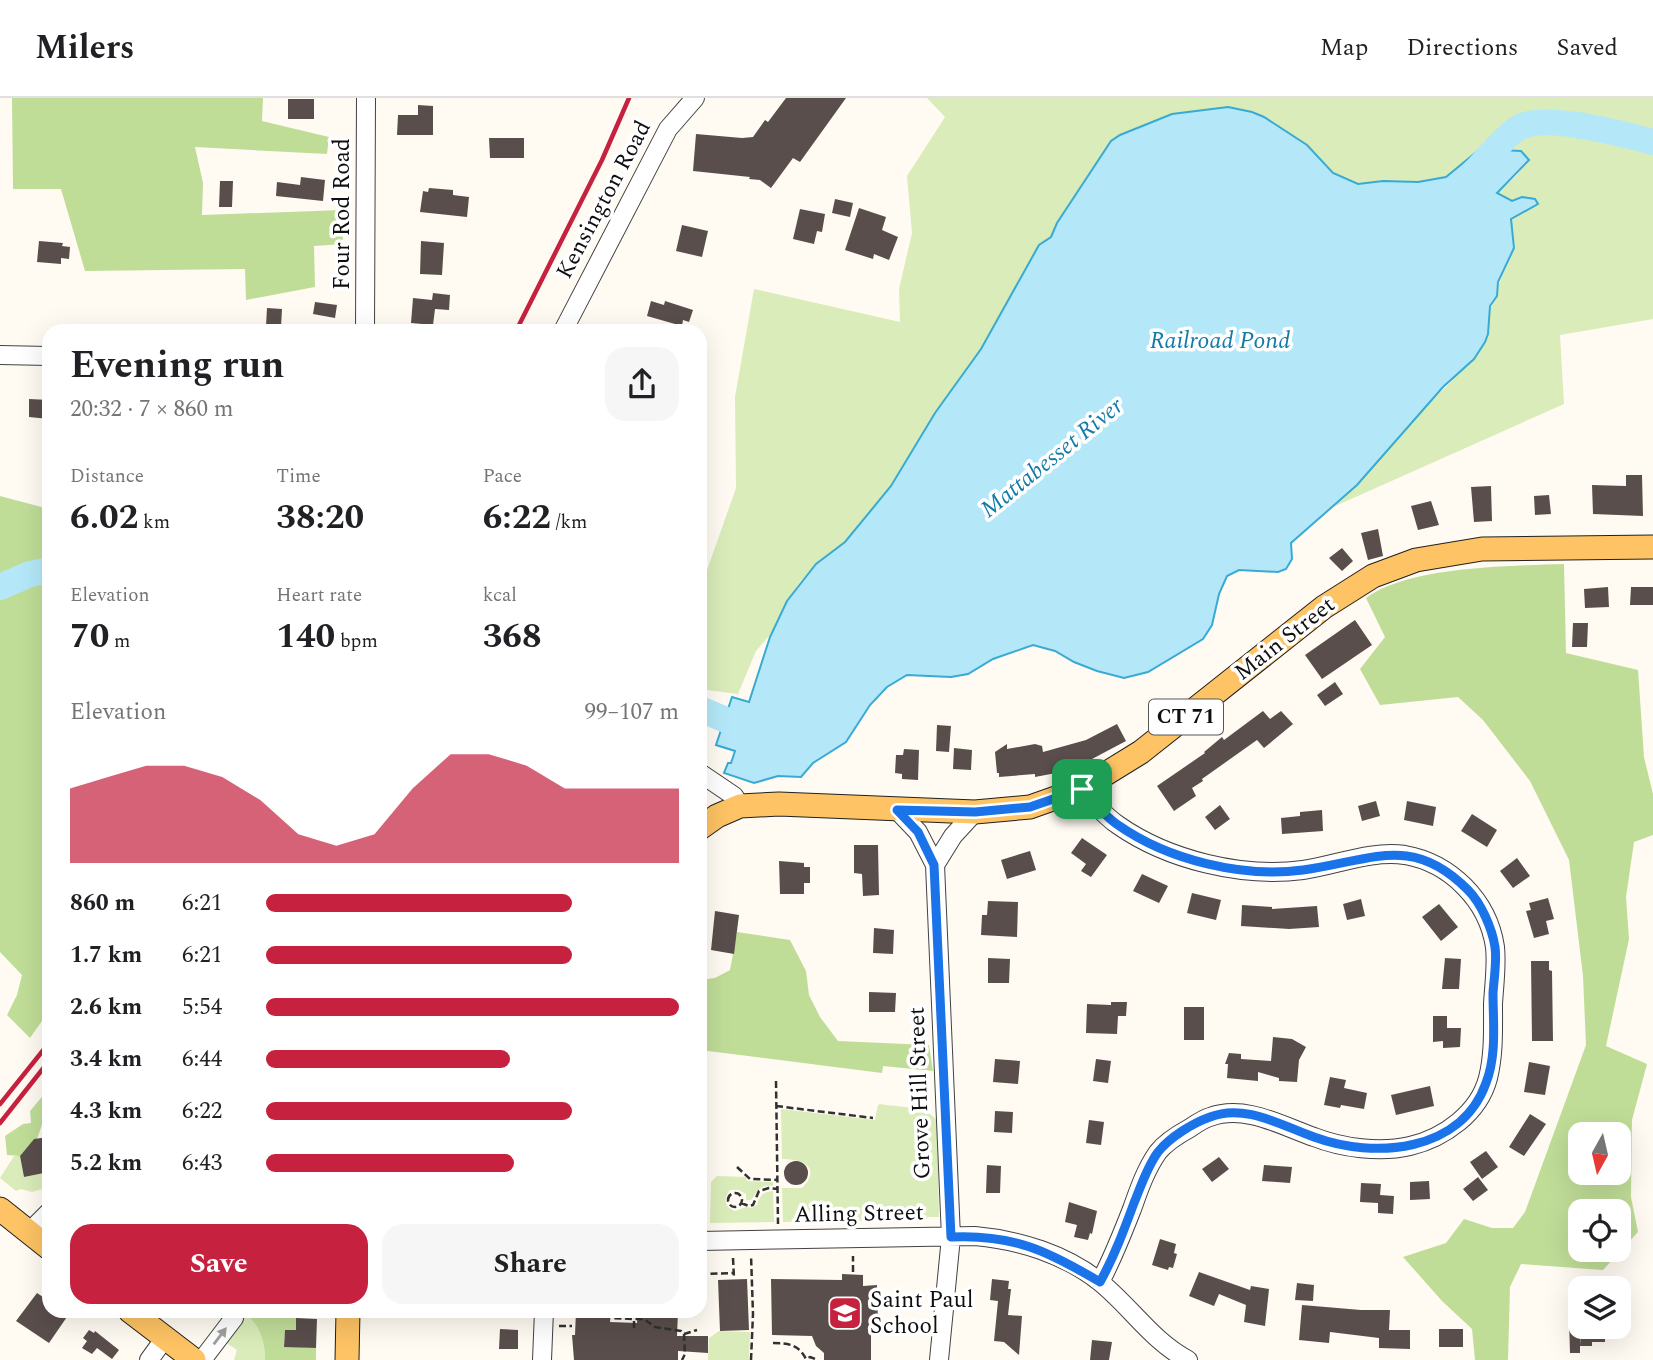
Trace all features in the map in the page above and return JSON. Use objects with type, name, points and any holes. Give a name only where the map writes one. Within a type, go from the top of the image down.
[{"type":"main road","name":"Main Street","points":[[707,823],[740,806],[779,804],[975,812],[1030,807],[1082,789],[1141,752],[1324,607],[1373,576],[1416,560],[1482,549],[1653,547]]},
{"type":"main road","points":[[0,1209],[42,1242]]},
{"type":"main road","points":[[139,1318],[194,1360]]},
{"type":"main road","points":[[347,1360],[348,1318]]},
{"type":"street","name":"Four Rod Road","points":[[365,324],[366,98]]},
{"type":"street","name":"Kensington Road","points":[[568,324],[668,129],[695,98]]},
{"type":"street","points":[[0,355],[42,356]]},
{"type":"street","points":[[707,778],[734,796],[740,806]]},
{"type":"street","points":[[1082,789],[1115,824],[1142,840],[1210,864],[1271,872],[1303,870],[1371,855],[1402,855],[1430,861],[1452,874],[1473,895],[1486,919],[1495,946],[1492,1062],[1486,1085],[1473,1107],[1455,1126],[1430,1141],[1406,1147],[1374,1148],[1341,1145],[1315,1138],[1273,1120],[1241,1114],[1212,1116],[1178,1134],[1159,1150],[1146,1173],[1111,1262],[1100,1282]]},
{"type":"street","name":"Grove Hill Street","points":[[897,810],[918,832],[934,865],[951,1237],[939,1360]]},
{"type":"street","points":[[934,865],[953,836],[975,812]]},
{"type":"street","points":[[29,1232],[42,1219]]},
{"type":"street","name":"Alling Street","points":[[707,1241],[975,1236],[1006,1239],[1039,1249],[1100,1282],[1154,1336],[1188,1360]]},
{"type":"street","points":[[202,1360],[233,1318]]},
{"type":"street","points":[[542,1360],[544,1318]]},
{"type":"street","points":[[149,1360],[165,1338]]},
{"type":"path","points":[[776,1081],[778,1224]]},
{"type":"path","points":[[776,1106],[873,1118]]},
{"type":"path","points":[[737,1167],[750,1179],[778,1180]]},
{"type":"path","points":[[741,1203],[753,1205],[759,1191],[778,1189]]},
{"type":"path","points":[[853,1252],[853,1272]]},
{"type":"path","points":[[733,1254],[734,1278]]},
{"type":"path","points":[[751,1254],[751,1360]]},
{"type":"path","points":[[707,1274],[734,1273]]},
{"type":"path","points":[[611,1318],[644,1319],[655,1326],[684,1334],[697,1330]]},
{"type":"path","points":[[634,1319],[634,1328]]},
{"type":"path","points":[[556,1326],[572,1326]]},
{"type":"path","points":[[682,1360],[685,1354],[684,1334]]},
{"type":"path","points":[[773,1343],[794,1345],[802,1351],[806,1360],[810,1357],[818,1360]]},
{"type":"green space","points":[[12,98],[263,98],[262,121],[329,137],[327,154],[195,147],[203,183],[202,215],[342,210],[343,244],[314,246],[315,287],[246,300],[245,269],[85,271],[61,189],[13,189]]},
{"type":"green space","points":[[927,98],[1653,98],[1653,319],[1560,335],[1564,404],[1331,508],[1357,485],[1419,413],[1452,381],[1497,296],[1499,283],[1513,247],[1511,219],[1530,208],[1535,199],[1522,197],[1512,201],[1497,193],[1516,176],[1529,159],[1513,152],[1480,149],[1446,177],[1418,182],[1383,181],[1358,185],[1333,173],[1307,145],[1252,112],[1228,107],[1172,114],[1111,141],[1057,223],[981,349],[935,413],[891,486],[845,542],[820,560],[787,601],[770,637],[756,651],[738,694],[707,690],[707,570],[736,488],[735,397],[754,289],[900,322],[899,289],[912,233],[907,176],[945,117]]},
{"type":"green space","points":[[0,496],[42,507],[42,1021],[30,1038],[7,1015],[17,995],[22,975],[0,952]]},
{"type":"green space","points":[[1564,564],[1566,653],[1638,670],[1644,757],[1653,794],[1653,835],[1634,842],[1626,897],[1629,939],[1606,1046],[1647,1064],[1632,1120],[1631,1197],[1638,1232],[1631,1240],[1631,1199],[1568,1199],[1568,1262],[1610,1262],[1603,1270],[1521,1264],[1510,1287],[1508,1360],[1475,1360],[1472,1329],[1442,1301],[1403,1257],[1446,1243],[1464,1219],[1492,1228],[1513,1228],[1525,1212],[1586,1045],[1583,976],[1569,860],[1530,781],[1483,720],[1458,697],[1380,705],[1360,669],[1385,637],[1366,598],[1407,579],[1489,567]]},
{"type":"green space","points":[[737,932],[790,940],[806,971],[809,995],[820,1017],[838,1041],[929,1045],[933,1071],[883,1066],[882,1073],[707,1051],[707,979],[730,970]]},
{"type":"green space","points":[[42,1097],[42,1125],[37,1139],[34,1139],[20,1156],[7,1155],[5,1136],[23,1124],[31,1123],[30,1111]]},
{"type":"green space","points":[[880,1104],[927,1112],[937,1121],[939,1217],[924,1220],[783,1222],[782,1188],[802,1188],[808,1181],[810,1170],[803,1163],[782,1159],[781,1109],[875,1120]]},
{"type":"green space","points":[[14,1156],[20,1156],[24,1177],[42,1173],[42,1189],[32,1192],[21,1189],[16,1191],[0,1178]]},
{"type":"green space","points":[[717,1176],[773,1182],[773,1186],[762,1187],[751,1200],[746,1200],[746,1194],[739,1190],[730,1190],[726,1200],[727,1205],[735,1211],[752,1208],[757,1205],[762,1195],[773,1191],[774,1222],[710,1223],[711,1182]]},
{"type":"green space","points":[[241,1318],[250,1318],[261,1334],[265,1360],[234,1360],[237,1350],[222,1340]]},
{"type":"green space","points":[[250,1318],[296,1318],[296,1330],[285,1330],[284,1346],[316,1348],[316,1360],[265,1360],[261,1334]]},
{"type":"green space","points":[[719,1331],[750,1332],[749,1360],[708,1360],[709,1338]]},
{"type":"water","name":"Railroad Pond","points":[[1228,107],[1264,117],[1307,145],[1333,173],[1358,184],[1383,181],[1418,182],[1446,177],[1480,149],[1521,151],[1529,160],[1497,193],[1512,201],[1522,197],[1535,199],[1538,204],[1511,219],[1514,248],[1498,282],[1497,296],[1490,306],[1488,334],[1474,359],[1443,387],[1357,485],[1291,543],[1292,559],[1286,569],[1278,572],[1239,570],[1227,576],[1219,594],[1212,625],[1203,639],[1148,672],[1124,678],[1097,671],[1055,651],[1033,645],[993,659],[968,674],[951,677],[907,675],[887,687],[870,705],[846,742],[813,763],[801,777],[778,776],[754,783],[724,773],[735,751],[716,745],[732,697],[749,702],[770,637],[787,601],[816,564],[845,542],[891,486],[935,413],[981,349],[1039,245],[1051,237],[1057,223],[1111,141],[1172,114]]},
{"type":"building","points":[[786,98],[846,98],[800,162],[793,158],[771,188],[760,180],[749,179],[750,177],[693,171],[696,134],[753,137]]},
{"type":"building","points":[[288,99],[314,99],[314,119],[288,119]]},
{"type":"building","points":[[418,105],[433,106],[433,135],[397,135],[398,115],[418,115]]},
{"type":"building","points":[[489,138],[524,138],[524,158],[490,158]]},
{"type":"building","points":[[301,177],[325,180],[323,201],[276,196],[277,182],[300,185]]},
{"type":"building","points":[[220,181],[233,181],[232,207],[219,207]]},
{"type":"building","points":[[429,188],[453,190],[453,195],[469,197],[467,217],[420,212],[423,191],[428,192]]},
{"type":"building","points":[[835,199],[853,203],[850,217],[832,213]]},
{"type":"building","points":[[859,208],[886,217],[882,230],[898,237],[889,260],[874,254],[873,259],[845,250]]},
{"type":"building","points":[[800,209],[825,214],[822,232],[817,231],[814,244],[793,239]]},
{"type":"building","points":[[682,225],[708,231],[702,257],[676,251]]},
{"type":"building","points":[[39,241],[63,243],[62,246],[70,247],[69,259],[61,258],[61,264],[37,262]]},
{"type":"building","points":[[421,241],[444,243],[442,275],[420,274]]},
{"type":"building","points":[[433,293],[450,295],[449,310],[435,309],[433,324],[411,323],[413,298],[432,300]]},
{"type":"building","points":[[651,301],[664,305],[665,301],[693,310],[689,322],[683,320],[682,324],[647,316]]},
{"type":"building","points":[[315,302],[337,305],[335,318],[313,314]]},
{"type":"building","points":[[267,308],[282,309],[281,324],[266,324]]},
{"type":"building","points":[[29,399],[42,400],[42,418],[29,417]]},
{"type":"building","points":[[1626,475],[1642,475],[1643,516],[1593,514],[1592,485],[1626,486]]},
{"type":"building","points":[[1491,486],[1492,521],[1474,522],[1471,487]]},
{"type":"building","points":[[1549,495],[1551,514],[1535,515],[1534,496]]},
{"type":"building","points":[[1431,501],[1439,525],[1418,530],[1411,506]]},
{"type":"building","points":[[1378,529],[1383,556],[1368,560],[1361,533]]},
{"type":"building","points":[[1342,548],[1353,561],[1342,571],[1329,558]]},
{"type":"building","points":[[1608,587],[1609,607],[1585,608],[1584,589]]},
{"type":"building","points":[[1631,587],[1653,587],[1653,605],[1630,605]]},
{"type":"building","points":[[1355,620],[1372,645],[1322,679],[1305,655]]},
{"type":"building","points":[[1573,623],[1588,623],[1587,647],[1572,647]]},
{"type":"building","points":[[1335,682],[1343,694],[1325,706],[1317,695]]},
{"type":"building","points":[[1263,711],[1270,719],[1281,711],[1293,724],[1264,748],[1257,740],[1202,779],[1203,781],[1192,788],[1196,796],[1174,811],[1157,786],[1205,753],[1222,737],[1224,740]]},
{"type":"building","points":[[1117,724],[1126,741],[1092,759],[1055,769],[1056,773],[1035,777],[1035,774],[999,777],[997,773],[995,752],[1007,744],[1007,749],[1035,744],[1042,746],[1043,752],[1086,740]]},
{"type":"building","points":[[937,725],[951,726],[949,752],[936,751]]},
{"type":"building","points":[[954,748],[972,750],[971,770],[953,769]]},
{"type":"building","points":[[904,749],[919,750],[918,780],[902,779],[902,774],[895,773],[896,755],[903,755]]},
{"type":"building","points":[[1376,801],[1380,816],[1362,821],[1358,806]]},
{"type":"building","points":[[1407,801],[1436,807],[1433,826],[1404,820]]},
{"type":"building","points":[[1220,805],[1230,819],[1215,830],[1205,817]]},
{"type":"building","points":[[1322,810],[1323,831],[1282,834],[1281,818],[1300,816],[1300,812]]},
{"type":"building","points":[[1472,814],[1497,830],[1487,847],[1461,831]]},
{"type":"building","points":[[1082,838],[1107,855],[1091,877],[1081,871],[1086,864],[1071,853]]},
{"type":"building","points":[[854,845],[878,845],[879,895],[863,896],[862,874],[854,873]]},
{"type":"building","points":[[1030,851],[1036,870],[1007,879],[1001,860]]},
{"type":"building","points":[[1517,858],[1530,876],[1513,888],[1500,871]]},
{"type":"building","points":[[779,861],[804,863],[804,867],[810,867],[810,883],[804,883],[804,894],[780,894]]},
{"type":"building","points":[[1142,874],[1168,886],[1159,903],[1133,891]]},
{"type":"building","points":[[1192,893],[1221,900],[1216,920],[1187,913]]},
{"type":"building","points":[[1548,898],[1554,919],[1546,921],[1549,934],[1534,938],[1526,911],[1531,910],[1529,903]]},
{"type":"building","points":[[1361,899],[1365,916],[1347,920],[1343,904]]},
{"type":"building","points":[[988,901],[1018,902],[1017,937],[981,935],[982,915],[987,915]]},
{"type":"building","points":[[1439,904],[1458,927],[1441,941],[1422,917]]},
{"type":"building","points":[[1242,905],[1272,909],[1317,906],[1319,927],[1289,929],[1241,926]]},
{"type":"building","points":[[715,911],[739,915],[734,954],[711,950]]},
{"type":"building","points":[[874,928],[894,930],[893,954],[873,953]]},
{"type":"building","points":[[988,958],[1010,959],[1009,983],[988,983]]},
{"type":"building","points":[[1445,958],[1461,959],[1459,989],[1442,989]]},
{"type":"building","points":[[1531,961],[1549,961],[1549,970],[1552,971],[1553,1041],[1532,1041]]},
{"type":"building","points":[[869,992],[896,993],[895,1012],[869,1012]]},
{"type":"building","points":[[1111,1002],[1127,1002],[1126,1016],[1118,1016],[1117,1034],[1086,1033],[1087,1004],[1111,1005]]},
{"type":"building","points":[[1184,1007],[1204,1007],[1204,1040],[1184,1040]]},
{"type":"building","points":[[1433,1016],[1447,1016],[1447,1028],[1461,1028],[1460,1047],[1443,1048],[1443,1041],[1433,1042]]},
{"type":"building","points":[[1273,1037],[1292,1039],[1306,1047],[1299,1060],[1297,1082],[1279,1081],[1279,1078],[1258,1072],[1258,1081],[1227,1078],[1228,1064],[1225,1064],[1229,1053],[1241,1054],[1241,1059],[1271,1061]]},
{"type":"building","points":[[995,1059],[1020,1061],[1018,1084],[993,1082]]},
{"type":"building","points":[[1096,1059],[1111,1061],[1108,1083],[1093,1081]]},
{"type":"building","points":[[1529,1062],[1550,1066],[1545,1095],[1524,1092]]},
{"type":"building","points":[[1330,1077],[1346,1080],[1344,1088],[1367,1093],[1364,1109],[1324,1105]]},
{"type":"building","points":[[1430,1086],[1434,1106],[1396,1115],[1391,1095]]},
{"type":"building","points":[[995,1111],[1013,1112],[1012,1133],[994,1132]]},
{"type":"building","points":[[1530,1114],[1546,1124],[1524,1156],[1509,1147]]},
{"type":"building","points":[[1089,1120],[1104,1122],[1101,1145],[1086,1143]]},
{"type":"building","points":[[42,1138],[42,1173],[24,1177],[20,1156],[34,1139]]},
{"type":"building","points":[[1486,1151],[1498,1167],[1482,1179],[1470,1162]]},
{"type":"building","points":[[1219,1157],[1229,1169],[1212,1182],[1202,1169]]},
{"type":"building","points":[[796,1161],[805,1164],[808,1173],[805,1182],[796,1185],[787,1182],[784,1173],[787,1164]]},
{"type":"building","points":[[987,1165],[1001,1166],[1000,1193],[986,1193]]},
{"type":"building","points":[[1264,1165],[1292,1167],[1290,1183],[1262,1181]]},
{"type":"building","points":[[1478,1177],[1488,1190],[1473,1201],[1463,1189]]},
{"type":"building","points":[[1429,1181],[1430,1199],[1410,1200],[1410,1182]]},
{"type":"building","points":[[1361,1183],[1381,1184],[1380,1195],[1394,1196],[1393,1214],[1378,1213],[1378,1203],[1360,1202]]},
{"type":"building","points":[[1069,1202],[1097,1211],[1088,1240],[1074,1237],[1077,1225],[1065,1222]]},
{"type":"building","points":[[1160,1239],[1176,1244],[1174,1253],[1177,1254],[1173,1268],[1169,1267],[1168,1270],[1152,1265]]},
{"type":"building","points":[[1199,1272],[1250,1290],[1251,1286],[1269,1289],[1265,1326],[1244,1322],[1246,1305],[1219,1294],[1214,1306],[1189,1296]]},
{"type":"building","points":[[842,1274],[863,1275],[863,1286],[877,1285],[878,1326],[871,1327],[871,1360],[824,1360],[824,1353],[816,1346],[812,1336],[772,1335],[771,1279],[842,1280]]},
{"type":"building","points":[[747,1279],[749,1330],[720,1331],[718,1280]]},
{"type":"building","points":[[992,1279],[1009,1281],[1008,1289],[1011,1289],[1008,1315],[1022,1316],[1019,1355],[1004,1342],[994,1341],[998,1301],[990,1300]]},
{"type":"building","points":[[1297,1283],[1314,1285],[1313,1301],[1295,1300]]},
{"type":"building","points":[[37,1293],[42,1296],[42,1318],[66,1318],[49,1343],[16,1321]]},
{"type":"building","points":[[1302,1305],[1390,1310],[1389,1330],[1410,1330],[1410,1349],[1379,1348],[1379,1338],[1330,1332],[1329,1343],[1299,1340]]},
{"type":"building","points":[[296,1318],[317,1319],[316,1348],[284,1347],[285,1330],[296,1330]]},
{"type":"building","points":[[576,1318],[610,1318],[610,1322],[637,1323],[637,1318],[678,1318],[677,1336],[708,1336],[708,1353],[678,1351],[678,1360],[574,1360],[572,1335],[575,1335]]},
{"type":"building","points":[[500,1329],[518,1330],[518,1349],[499,1349]]},
{"type":"building","points":[[1439,1329],[1463,1329],[1463,1347],[1439,1347]]},
{"type":"building","points":[[89,1330],[94,1333],[95,1331],[119,1350],[112,1359],[97,1348],[92,1354],[82,1348],[87,1341],[83,1338]]},
{"type":"building","points":[[1570,1339],[1580,1339],[1580,1353],[1570,1353]]},
{"type":"building","points":[[1580,1339],[1605,1339],[1605,1342],[1592,1342],[1592,1346],[1580,1346]]},
{"type":"building","points":[[1092,1340],[1112,1342],[1109,1360],[1090,1360]]},
{"type":"waterway","name":"Mattabesset River","points":[[1471,175],[1511,133],[1530,124],[1564,123],[1653,142]]},
{"type":"waterway","name":"Mattabesset River","points":[[0,587],[42,571]]},
{"type":"waterway","name":"Mattabesset River","points":[[707,712],[733,723],[758,724]]},
{"type":"railway","points":[[520,324],[602,160],[629,98]]},
{"type":"railway","points":[[0,1104],[42,1052]]},
{"type":"railway","points":[[0,1123],[42,1070]]},
{"type":"place","name":"Saint Paul School","points":[[845,1313]]},
{"type":"route","points":[[1082,789],[1115,824],[1142,840],[1210,864],[1271,872],[1303,870],[1371,855],[1402,855],[1430,861],[1452,874],[1473,895],[1486,919],[1495,946],[1492,1062],[1486,1085],[1473,1107],[1455,1126],[1430,1141],[1406,1147],[1341,1145],[1315,1138],[1273,1120],[1241,1114],[1212,1116],[1178,1134],[1159,1150],[1146,1173],[1111,1262],[1100,1282],[1039,1249],[1006,1239],[951,1237],[934,865],[918,832],[897,810],[975,812],[1030,807],[1082,789]]}]
